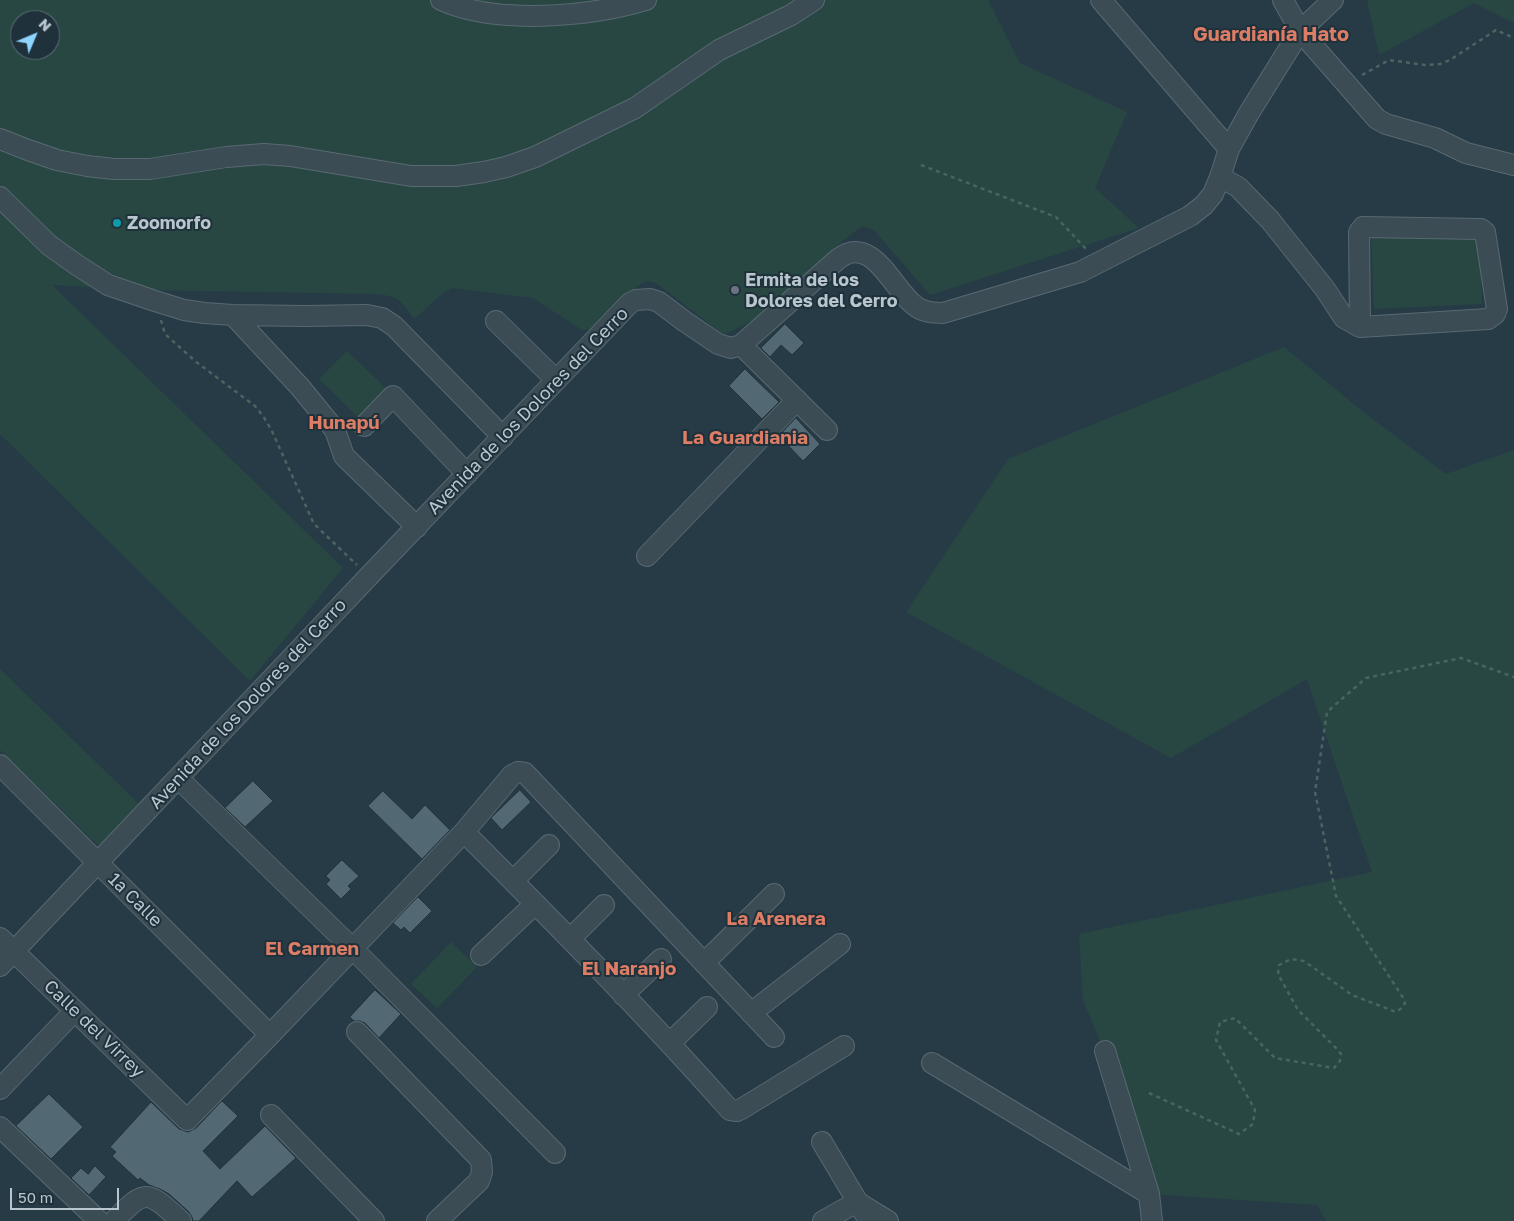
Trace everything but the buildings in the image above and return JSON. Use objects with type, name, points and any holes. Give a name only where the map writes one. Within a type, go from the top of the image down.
[{"type":"street","points":[[441,0],[463,9],[481,13],[525,15],[598,12],[646,0]]},
{"type":"street","points":[[0,139],[57,160],[114,169],[150,169],[226,157],[264,154],[290,156],[411,176],[456,176],[484,172],[535,157],[635,108],[719,50],[791,15],[814,0]]},
{"type":"street","points":[[1101,0],[1229,149]]},
{"type":"street","points":[[1283,0],[1300,31],[1377,119],[1386,124],[1435,138],[1466,153],[1514,165]]},
{"type":"street","points":[[827,430],[742,345],[838,259],[849,253],[862,253],[873,258],[914,306],[922,310],[943,313],[1080,272],[1190,216],[1204,206],[1213,194],[1229,149],[1248,113],[1300,31],[1333,0]]},
{"type":"street","points":[[1220,177],[1238,187],[1270,220],[1325,289],[1344,318],[1360,327],[1488,319],[1495,314],[1505,298],[1485,232],[1481,229],[1363,226],[1359,232],[1360,327]]},
{"type":"street","points":[[0,197],[50,245],[77,265],[108,285],[156,302],[197,312],[233,315],[367,315],[382,318],[394,326],[503,437]]},
{"type":"street","name":"Avenida de los Dolores del Cerro","points":[[0,966],[7,945],[97,863],[624,308],[636,300],[650,299],[659,302],[718,344],[731,348],[742,345]]},
{"type":"street","points":[[233,315],[300,387],[335,430],[344,456],[417,527]]},
{"type":"street","points":[[496,321],[556,380]]},
{"type":"street","points":[[364,426],[394,396],[467,474]]},
{"type":"street","points":[[647,556],[797,400]]},
{"type":"street","name":"1a Calle","points":[[0,764],[270,1035]]},
{"type":"street","points":[[270,1035],[464,832],[512,776],[518,772],[525,773],[774,1037]]},
{"type":"street","points":[[178,778],[352,948],[555,1153]]},
{"type":"street","points":[[464,832],[670,1043],[730,1110],[737,1112],[844,1046]]},
{"type":"street","points":[[513,881],[549,845]]},
{"type":"street","points":[[704,963],[774,894]]},
{"type":"street","points":[[481,955],[536,904]]},
{"type":"street","points":[[570,939],[604,905]]},
{"type":"street","points":[[751,1013],[840,944]]},
{"type":"street","name":"Calle del Virrey","points":[[7,945],[187,1120],[270,1035]]},
{"type":"street","points":[[624,995],[661,959]]},
{"type":"street","points":[[670,1043],[707,1008]]},
{"type":"street","points":[[0,1089],[67,1019]]},
{"type":"street","points":[[357,1032],[481,1160],[482,1172],[479,1181],[437,1221]]},
{"type":"street","points":[[1106,1050],[1149,1194],[1152,1221]]},
{"type":"street","points":[[932,1063],[1149,1194]]},
{"type":"street","points":[[271,1115],[374,1221]]},
{"type":"street","points":[[0,1127],[99,1221]]},
{"type":"street","points":[[822,1142],[868,1221]]},
{"type":"street","points":[[114,1221],[139,1197],[155,1199],[181,1221]]},
{"type":"street","points":[[823,1221],[857,1202]]},
{"type":"street","points":[[857,1202],[888,1221]]},
{"type":"path","points":[[1347,83],[1389,60],[1425,65],[1440,64],[1450,60],[1496,30],[1514,38]]},
{"type":"path","points":[[921,165],[1056,217],[1098,262]]},
{"type":"path","points":[[156,302],[165,334],[195,361],[255,406],[263,416],[271,429],[314,524],[369,576]]},
{"type":"path","points":[[1149,1093],[1239,1134],[1253,1124],[1255,1110],[1216,1040],[1220,1022],[1235,1018],[1274,1058],[1334,1068],[1340,1061],[1341,1054],[1298,1010],[1278,974],[1279,965],[1291,959],[1304,960],[1352,995],[1396,1012],[1402,1008],[1405,1003],[1402,996],[1336,896],[1315,792],[1327,712],[1366,678],[1461,658],[1514,677]]},
{"type":"green space","points":[[0,0],[988,0],[1020,63],[1127,112],[1095,188],[1139,228],[930,295],[874,230],[862,226],[846,238],[761,316],[724,335],[656,283],[646,281],[636,287],[592,329],[582,330],[533,298],[452,288],[443,293],[414,319],[399,300],[390,296],[376,294],[143,290],[52,285],[343,568],[250,681],[0,434]]},
{"type":"green space","points":[[1367,0],[1514,0],[1514,23],[1474,3],[1379,55]]},
{"type":"green space","points":[[1480,232],[1482,304],[1374,309],[1371,233]]},
{"type":"green space","points":[[1284,347],[1366,414],[1446,474],[1514,450],[1514,1221],[1326,1221],[1317,1205],[1149,1194],[1114,1075],[1083,1000],[1079,934],[1372,872],[1307,679],[1171,758],[906,612],[1008,459]]},
{"type":"green space","points":[[347,351],[390,392],[362,421],[319,379]]},
{"type":"green space","points":[[0,669],[139,804],[99,846],[0,750]]},
{"type":"green space","points":[[451,942],[477,967],[437,1008],[411,984]]},
{"type":"place","name":"Zoomorfo","points":[[117,223]]},
{"type":"place","name":"Ermita de los Dolores del Cerro","points":[[735,290]]},
{"type":"district","name":"Guardianía Hato","points":[[1271,35]]},
{"type":"district","name":"Hunapú","points":[[344,423]]},
{"type":"district","name":"La Guardiania","points":[[745,438]]},
{"type":"district","name":"La Arenera","points":[[776,919]]},
{"type":"district","name":"El Carmen","points":[[312,949]]},
{"type":"district","name":"El Naranjo","points":[[629,969]]}]
